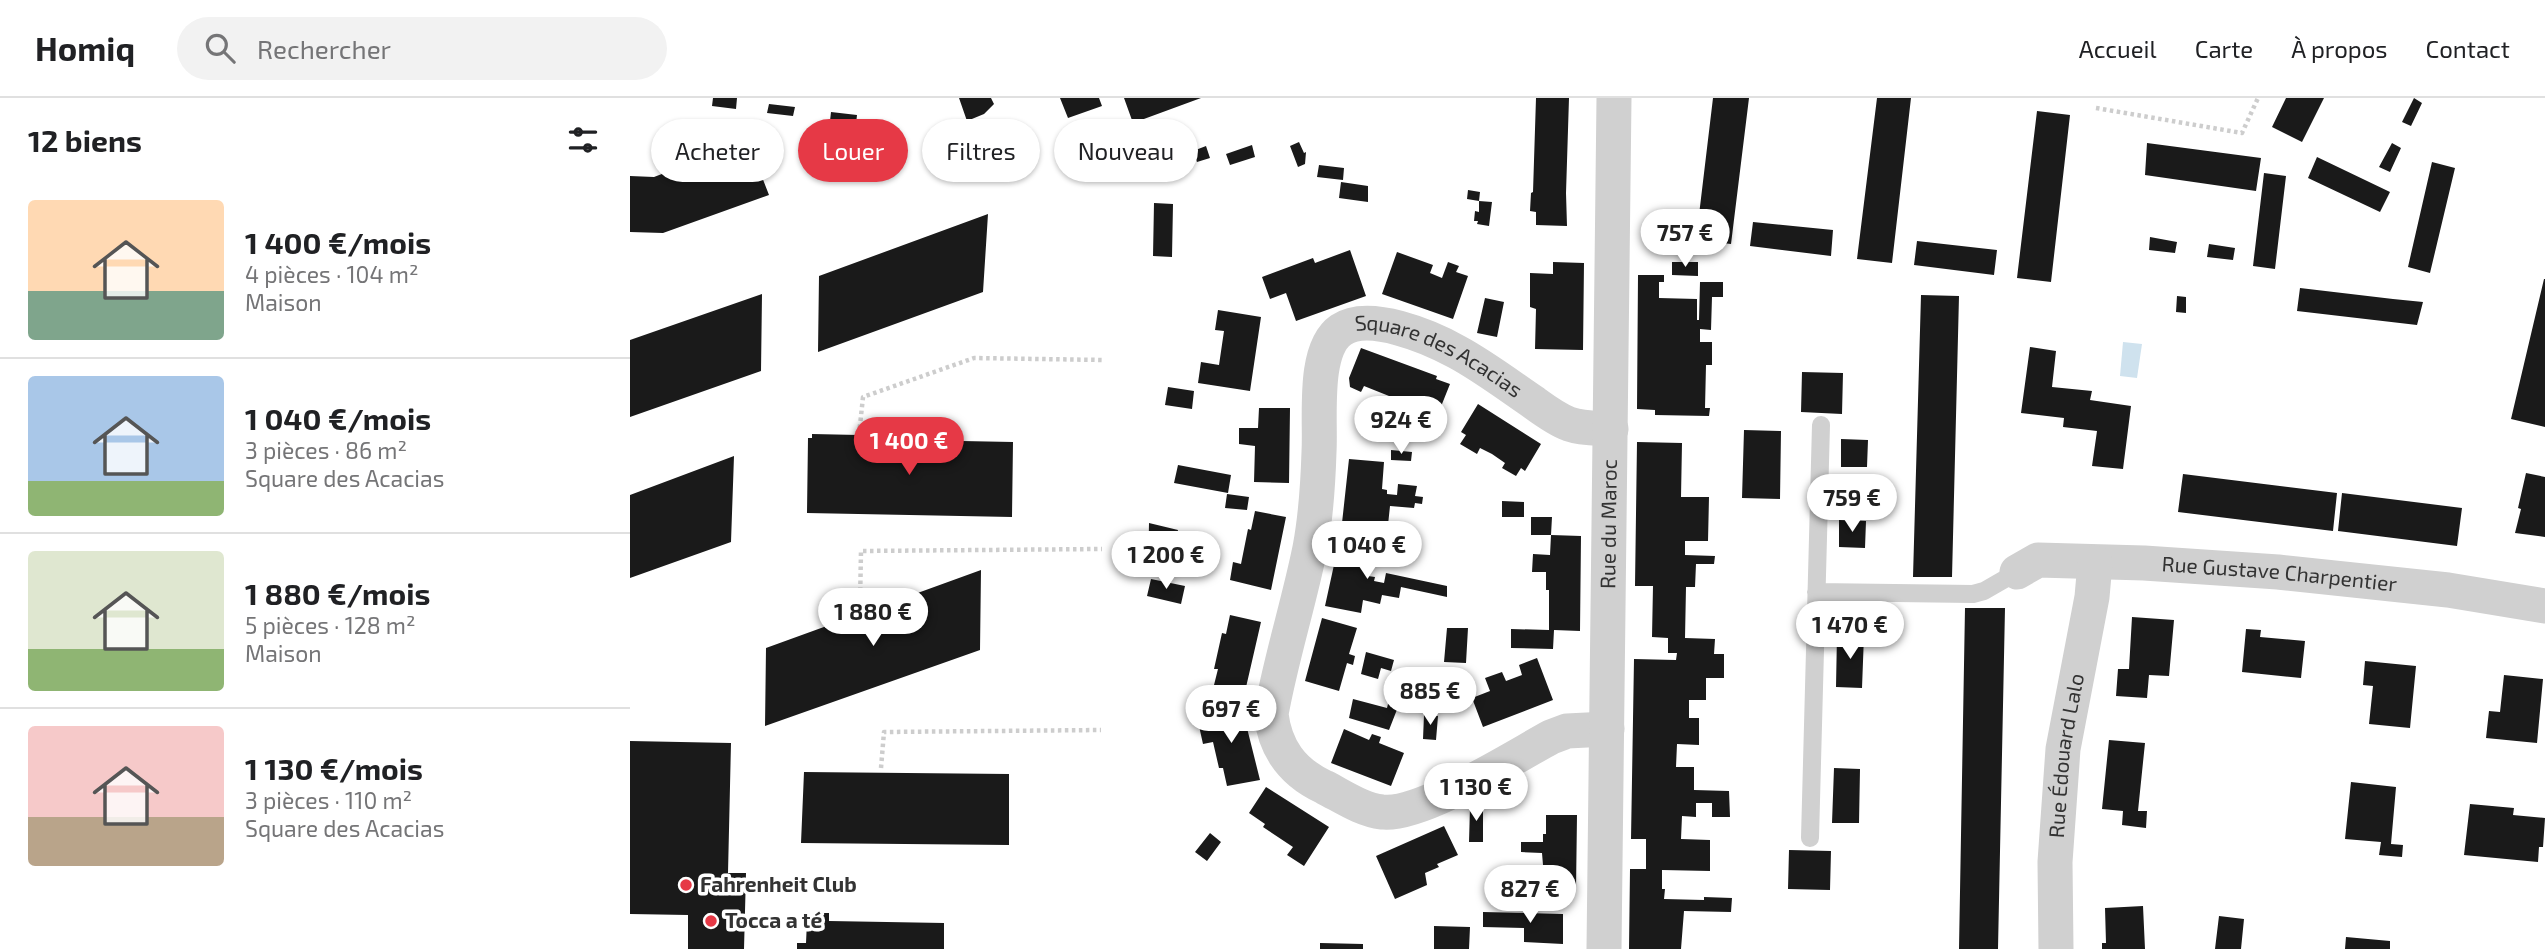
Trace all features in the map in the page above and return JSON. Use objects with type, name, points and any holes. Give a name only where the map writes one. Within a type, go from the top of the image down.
[{"type":"street","name":"Rue du Maroc","points":[[1604,949],[1614,98]]},
{"type":"street","name":"Square des Acacias","points":[[1607,729],[1567,731],[1551,737],[1428,803],[1396,813],[1363,807],[1299,773],[1279,746],[1273,731],[1271,713],[1310,544],[1318,481],[1323,363],[1332,339],[1341,330],[1355,324],[1371,323],[1390,326],[1435,342],[1457,351],[1560,420],[1586,428],[1611,429]]},
{"type":"street","name":"Rue Gustave Charpentier","points":[[2017,572],[2038,559],[2144,563],[2278,572],[2448,590],[2545,606]]},
{"type":"street","name":"Rue Édouard Lalo","points":[[2056,949],[2055,862],[2063,749],[2095,563]]},
{"type":"lane","points":[[1810,838],[1821,425]]},
{"type":"lane","points":[[1816,592],[1973,594],[1984,591],[2017,572]]},
{"type":"path","points":[[2096,108],[2242,133],[2258,98]]},
{"type":"path","points":[[859,435],[863,397],[974,358],[1105,360]]},
{"type":"path","points":[[860,605],[861,551],[1102,549]]},
{"type":"path","points":[[881,768],[884,732],[1101,730]]},
{"type":"water","points":[[2123,342],[2142,344],[2137,378],[2120,376]]},
{"type":"building","points":[[713,98],[737,98],[736,109],[712,106]]},
{"type":"building","points":[[959,98],[991,98],[994,104],[984,114],[966,119]]},
{"type":"building","points":[[1060,98],[1099,98],[1102,106],[1068,118]]},
{"type":"building","points":[[1124,98],[1201,98],[1144,119],[1132,119]]},
{"type":"building","points":[[1536,98],[1569,98],[1567,226],[1536,225],[1536,212],[1530,211]]},
{"type":"building","points":[[1713,98],[1749,98],[1731,244],[1696,240]]},
{"type":"building","points":[[1877,98],[1911,98],[1892,263],[1857,259]]},
{"type":"building","points":[[2286,98],[2324,98],[2302,142],[2272,127]]},
{"type":"building","points":[[2414,98],[2422,103],[2411,126],[2402,122]]},
{"type":"building","points":[[769,104],[795,107],[793,116],[767,113]]},
{"type":"building","points":[[2037,111],[2070,115],[2051,282],[2017,278]]},
{"type":"building","points":[[831,112],[857,115],[857,119],[830,119]]},
{"type":"building","points":[[1299,142],[1304,153],[1306,152],[1305,164],[1298,167],[1290,146]]},
{"type":"building","points":[[2147,143],[2261,158],[2256,191],[2145,175]]},
{"type":"building","points":[[2392,143],[2401,148],[2390,172],[2379,167]]},
{"type":"building","points":[[1252,145],[1255,157],[1230,165],[1226,154]]},
{"type":"building","points":[[1206,146],[1210,158],[1198,162],[1198,149]]},
{"type":"building","points":[[2317,157],[2390,192],[2380,212],[2308,178]]},
{"type":"building","points":[[2432,162],[2455,168],[2430,273],[2408,267]]},
{"type":"building","points":[[1319,165],[1344,168],[1343,180],[1317,177]]},
{"type":"building","points":[[2264,173],[2286,176],[2275,269],[2253,266]]},
{"type":"building","points":[[630,176],[651,177],[651,182],[764,182],[769,195],[663,233],[630,232]]},
{"type":"building","points":[[1341,182],[1368,186],[1368,202],[1339,198]]},
{"type":"building","points":[[1468,190],[1480,192],[1479,201],[1467,199]]},
{"type":"building","points":[[1479,201],[1492,202],[1489,226],[1474,221],[1475,211],[1479,212]]},
{"type":"building","points":[[1154,203],[1173,204],[1172,257],[1153,256]]},
{"type":"building","points":[[988,214],[983,292],[818,352],[819,276]]},
{"type":"building","points":[[1753,222],[1833,230],[1831,256],[1750,246]]},
{"type":"building","points":[[2150,237],[2177,242],[2175,253],[2149,250]]},
{"type":"building","points":[[1917,241],[1997,250],[1994,275],[1914,265]]},
{"type":"building","points":[[2209,244],[2235,248],[2233,260],[2207,257]]},
{"type":"building","points":[[1350,250],[1366,296],[1296,321],[1286,293],[1270,299],[1262,277],[1313,258],[1315,263]]},
{"type":"building","points":[[1397,252],[1433,265],[1430,273],[1442,278],[1448,262],[1459,266],[1456,272],[1468,276],[1453,319],[1382,294]]},
{"type":"building","points":[[1553,262],[1584,263],[1583,350],[1535,349],[1536,309],[1530,307],[1530,273],[1553,274]]},
{"type":"building","points":[[1672,262],[1698,262],[1698,276],[1672,275]]},
{"type":"building","points":[[1638,275],[1664,275],[1664,282],[1659,282],[1659,298],[1697,299],[1697,320],[1700,282],[1723,282],[1723,297],[1712,297],[1711,330],[1700,329],[1700,342],[1712,342],[1712,365],[1706,365],[1705,408],[1710,408],[1709,416],[1655,415],[1655,410],[1637,409]]},
{"type":"building","points":[[2545,279],[2545,427],[2511,419]]},
{"type":"building","points":[[2300,288],[2423,302],[2417,325],[2297,311]]},
{"type":"building","points":[[762,294],[761,371],[630,417],[630,340]]},
{"type":"building","points":[[1921,295],[1959,296],[1952,577],[1913,577]]},
{"type":"building","points":[[2177,296],[2186,297],[2186,313],[2176,312]]},
{"type":"building","points":[[1485,298],[1504,302],[1497,337],[1477,333]]},
{"type":"building","points":[[1218,310],[1261,317],[1250,391],[1198,383],[1201,362],[1219,365],[1224,331],[1215,330]]},
{"type":"building","points":[[2030,347],[2056,351],[2052,387],[2092,391],[2090,400],[2131,406],[2123,469],[2092,466],[2097,431],[2063,427],[2064,418],[2021,413]]},
{"type":"building","points":[[1361,348],[1437,376],[1436,379],[1450,384],[1438,414],[1398,399],[1395,405],[1387,402],[1389,396],[1364,386],[1361,392],[1350,387],[1349,378]]},
{"type":"building","points":[[1802,372],[1843,373],[1842,414],[1801,412]]},
{"type":"building","points":[[1168,387],[1194,391],[1192,409],[1165,405]]},
{"type":"building","points":[[1478,404],[1541,444],[1525,471],[1521,468],[1516,476],[1502,468],[1505,463],[1492,454],[1480,448],[1477,454],[1460,444],[1466,435],[1461,432]]},
{"type":"building","points":[[1259,408],[1290,408],[1289,483],[1254,482],[1255,446],[1239,444],[1239,428],[1258,428]]},
{"type":"building","points":[[1377,408],[1398,416],[1392,432],[1371,424]]},
{"type":"building","points":[[1744,430],[1781,431],[1780,499],[1742,498]]},
{"type":"building","points":[[812,434],[859,435],[859,439],[1013,442],[1012,517],[807,513],[808,438],[812,438]]},
{"type":"building","points":[[1841,439],[1868,440],[1867,467],[1841,467]]},
{"type":"building","points":[[1637,442],[1682,443],[1681,497],[1709,497],[1708,541],[1685,541],[1685,555],[1715,556],[1714,564],[1696,564],[1695,587],[1686,587],[1685,638],[1715,639],[1714,654],[1724,654],[1724,678],[1706,678],[1706,700],[1689,700],[1689,718],[1699,718],[1699,745],[1677,744],[1676,767],[1694,767],[1694,790],[1729,791],[1730,817],[1712,817],[1712,803],[1696,803],[1696,817],[1682,816],[1681,839],[1710,840],[1710,871],[1662,870],[1662,889],[1665,889],[1664,899],[1732,898],[1731,912],[1684,911],[1681,949],[1629,949],[1630,869],[1646,869],[1646,839],[1631,839],[1634,659],[1676,660],[1677,653],[1668,653],[1668,638],[1652,637],[1653,586],[1635,586]]},
{"type":"building","points":[[1391,450],[1412,452],[1411,461],[1391,460]]},
{"type":"building","points":[[734,456],[731,542],[630,578],[630,495]]},
{"type":"building","points":[[1349,459],[1384,462],[1382,489],[1387,490],[1387,494],[1397,495],[1398,484],[1417,486],[1415,496],[1423,497],[1422,504],[1415,503],[1414,508],[1390,506],[1388,525],[1409,527],[1408,540],[1383,537],[1385,527],[1342,523]]},
{"type":"building","points":[[1178,465],[1231,475],[1228,493],[1174,483]]},
{"type":"building","points":[[2526,473],[2545,477],[2545,537],[2515,533]]},
{"type":"building","points":[[2183,474],[2337,493],[2333,531],[2178,512]]},
{"type":"building","points":[[2342,493],[2462,508],[2457,546],[2338,531]]},
{"type":"building","points":[[1227,494],[1249,497],[1247,510],[1225,508]]},
{"type":"building","points":[[1502,501],[1524,502],[1524,517],[1502,517]]},
{"type":"building","points":[[1255,511],[1286,517],[1271,590],[1230,580],[1233,562],[1241,564],[1248,529],[1251,530]]},
{"type":"building","points":[[1531,517],[1552,517],[1551,535],[1531,535]]},
{"type":"building","points":[[1839,520],[1866,521],[1865,548],[1839,547]]},
{"type":"building","points":[[1149,523],[1178,530],[1173,554],[1176,555],[1173,576],[1148,572]]},
{"type":"building","points":[[1551,535],[1581,536],[1580,631],[1554,630],[1553,649],[1511,648],[1511,629],[1549,630],[1546,572],[1532,572],[1533,554],[1550,555]]},
{"type":"building","points":[[1376,539],[1402,542],[1400,554],[1374,550]]},
{"type":"building","points":[[1339,542],[1374,550],[1368,576],[1375,577],[1374,581],[1384,583],[1386,573],[1447,586],[1447,597],[1401,587],[1399,598],[1382,595],[1380,604],[1363,600],[1361,613],[1325,606]]},
{"type":"building","points":[[981,570],[980,650],[765,726],[766,648]]},
{"type":"building","points":[[1151,579],[1185,586],[1181,604],[1147,596]]},
{"type":"building","points":[[1965,608],[2005,608],[1998,949],[1959,949]]},
{"type":"building","points":[[1230,615],[1261,622],[1244,696],[1213,689],[1218,669],[1214,669],[1222,633],[1226,634]]},
{"type":"building","points":[[2132,617],[2174,620],[2169,676],[2149,675],[2147,698],[2116,696],[2118,669],[2129,669]]},
{"type":"building","points":[[1322,618],[1357,628],[1349,654],[1355,656],[1353,665],[1347,663],[1339,691],[1305,681]]},
{"type":"building","points":[[1447,628],[1468,628],[1466,663],[1444,662]]},
{"type":"building","points":[[2246,629],[2261,630],[2260,637],[2305,641],[2301,678],[2242,672]]},
{"type":"building","points":[[1837,634],[1864,635],[1862,688],[1836,687]]},
{"type":"building","points":[[1366,652],[1394,660],[1391,671],[1381,668],[1378,679],[1361,674]]},
{"type":"building","points":[[1537,658],[1553,700],[1483,727],[1472,698],[1490,691],[1485,678],[1502,672],[1506,681],[1522,675],[1519,665]]},
{"type":"building","points":[[2365,661],[2416,666],[2410,728],[2369,724],[2373,686],[2363,685]]},
{"type":"building","points":[[2504,675],[2543,679],[2537,743],[2486,738],[2489,711],[2500,712]]},
{"type":"building","points":[[1353,699],[1387,708],[1388,704],[1398,707],[1389,730],[1349,718]]},
{"type":"building","points":[[1242,708],[1260,780],[1227,786],[1223,768],[1219,768],[1213,742],[1203,744],[1197,717]]},
{"type":"building","points":[[1424,715],[1438,716],[1436,740],[1423,739]]},
{"type":"building","points":[[1344,729],[1369,740],[1372,734],[1381,737],[1379,743],[1404,753],[1391,786],[1331,763]]},
{"type":"building","points":[[2109,740],[2145,743],[2138,811],[2147,811],[2146,828],[2122,825],[2123,811],[2102,809]]},
{"type":"building","points":[[630,741],[731,743],[728,873],[746,873],[744,949],[688,949],[688,915],[630,914]]},
{"type":"building","points":[[1834,768],[1860,769],[1859,823],[1832,823]]},
{"type":"building","points":[[804,772],[1009,774],[1009,845],[801,843]]},
{"type":"building","points":[[2351,782],[2396,787],[2391,844],[2403,845],[2402,857],[2379,855],[2381,842],[2345,839]]},
{"type":"building","points":[[1266,787],[1329,827],[1304,866],[1287,855],[1293,847],[1263,827],[1265,824],[1249,813]]},
{"type":"building","points":[[1483,799],[1483,842],[1469,842],[1470,807]]},
{"type":"building","points":[[2470,804],[2514,808],[2513,815],[2545,818],[2543,847],[2539,847],[2538,862],[2464,855]]},
{"type":"building","points":[[1546,815],[1577,815],[1576,890],[1545,889],[1542,853],[1521,852],[1521,842],[1543,842]]},
{"type":"building","points":[[1444,826],[1458,855],[1437,864],[1439,867],[1425,873],[1427,885],[1395,899],[1376,856]]},
{"type":"building","points":[[1210,833],[1221,842],[1207,861],[1195,852]]},
{"type":"building","points":[[1789,850],[1831,851],[1830,890],[1788,889]]},
{"type":"building","points":[[2143,906],[2145,949],[2102,949],[2102,943],[2106,943],[2105,908]]},
{"type":"building","points":[[1483,912],[1563,914],[1563,944],[1524,942],[1524,928],[1483,927]]},
{"type":"building","points":[[816,913],[829,913],[829,921],[944,923],[944,949],[797,949],[797,943],[806,943],[807,921],[816,921]]},
{"type":"building","points":[[2219,916],[2244,919],[2241,949],[2215,949]]},
{"type":"building","points":[[1434,926],[1470,927],[1469,949],[1434,949]]},
{"type":"building","points":[[2346,937],[2390,941],[2390,949],[2345,949]]},
{"type":"building","points":[[1320,943],[1363,944],[1363,949],[1320,949]]},
{"type":"place","name":"Fahrenheit Club","points":[[686,885]]},
{"type":"place","name":"Tocca a té","points":[[711,921]]}]
